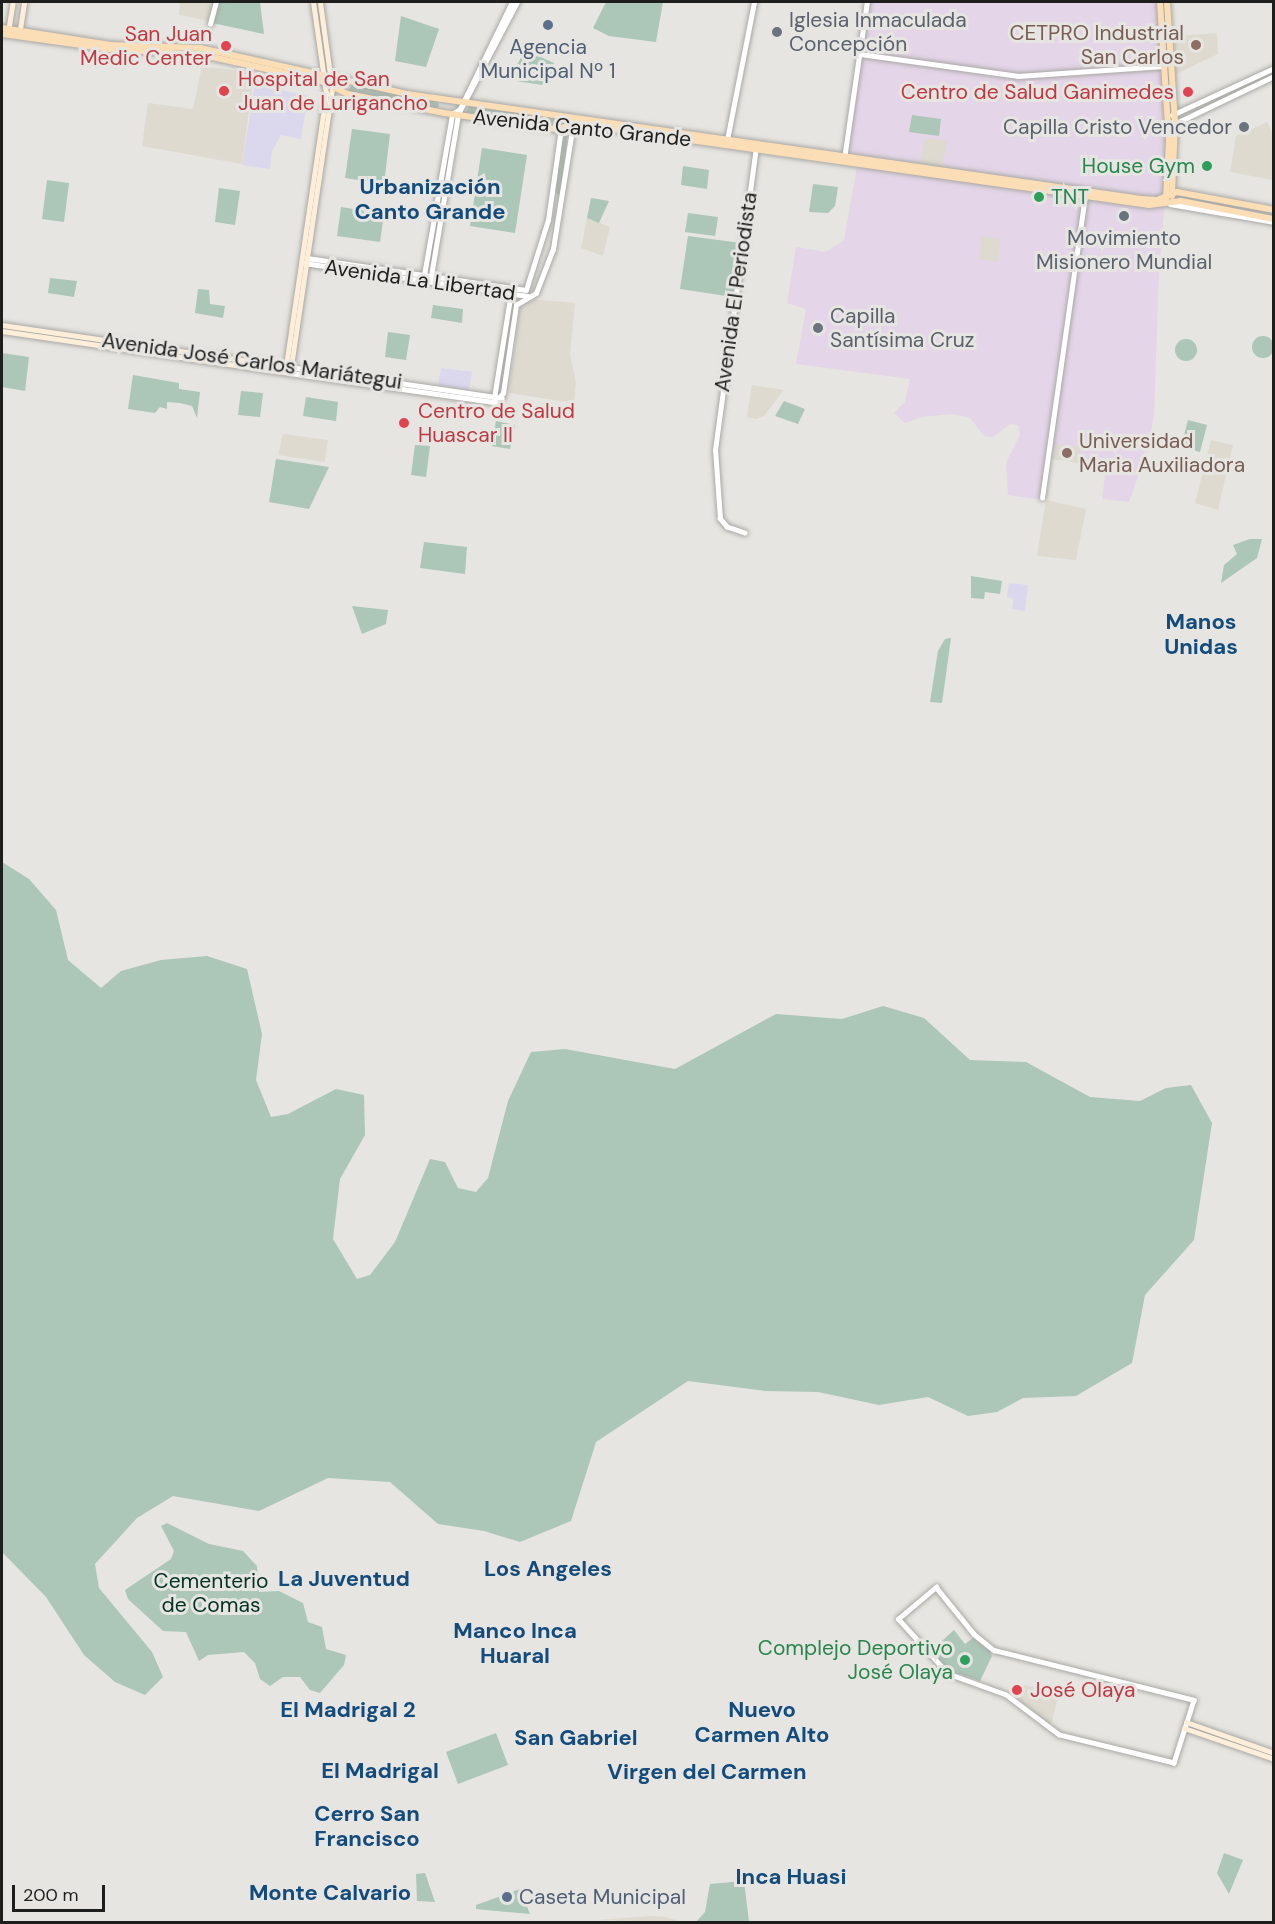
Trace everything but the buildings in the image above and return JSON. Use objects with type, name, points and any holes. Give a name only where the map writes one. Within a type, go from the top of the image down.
[{"type":"main road","points":[[6,32],[14,2]]},
{"type":"main road","points":[[19,34],[24,2]]},
{"type":"main road","points":[[288,370],[329,86],[313,2]]},
{"type":"main road","points":[[320,2],[327,76]]},
{"type":"main road","points":[[1160,2],[1170,122],[1172,193],[1168,201]]},
{"type":"main road","points":[[1167,2],[1174,114],[1170,122],[1168,201]]},
{"type":"main road","name":"Avenida Canto Grande","points":[[2,28],[6,32],[130,48],[217,55],[438,98],[573,121],[727,140],[756,147]]},
{"type":"main road","name":"Avenida Canto Grande","points":[[249,62],[348,94],[435,111],[561,129],[573,121]]},
{"type":"main road","points":[[348,94],[352,82]]},
{"type":"main road","points":[[435,111],[440,106],[438,98]]},
{"type":"main road","name":"Avenida Canto Grande","points":[[589,123],[1085,193],[1168,201],[1274,221]]},
{"type":"main road","points":[[1172,193],[1274,210]]},
{"type":"main road","name":"Avenida José Carlos Mariátegui","points":[[2,325],[288,370]]},
{"type":"main road","name":"Avenida José Carlos Mariátegui","points":[[2,331],[140,348]]},
{"type":"main road","points":[[1186,1727],[1274,1753]]},
{"type":"main road","points":[[1186,1727],[1274,1759]]},
{"type":"street","points":[[210,24],[216,2]]},
{"type":"street","points":[[466,102],[513,2]]},
{"type":"street","points":[[424,278],[438,193],[455,114],[466,102],[518,2]]},
{"type":"street","points":[[727,140],[754,2]]},
{"type":"street","points":[[844,159],[867,2]]},
{"type":"street","points":[[860,54],[1018,76],[1164,66]]},
{"type":"street","points":[[1174,114],[1274,68]]},
{"type":"street","points":[[1170,122],[1274,76]]},
{"type":"street","points":[[430,279],[455,114]]},
{"type":"street","points":[[561,129],[548,220],[527,293],[537,291],[553,249],[573,121]]},
{"type":"street","name":"Avenida El Periodista","points":[[745,533],[727,527],[720,519],[715,441],[756,147]]},
{"type":"street","points":[[438,193],[444,194]]},
{"type":"street","points":[[1042,498],[1085,193]]},
{"type":"street","name":"Avenida La Libertad","points":[[305,261],[509,293],[527,293]]},
{"type":"street","name":"Avenida La Libertad","points":[[430,279],[516,289],[527,293]]},
{"type":"street","points":[[494,399],[509,293],[516,289]]},
{"type":"street","name":"Avenida José Carlos Mariátegui","points":[[288,370],[494,399],[502,398],[515,310],[527,293]]},
{"type":"street","points":[[936,1587],[980,1640],[994,1650],[1194,1700],[1186,1727],[1174,1763],[1053,1732],[1006,1695],[948,1674],[898,1618],[936,1587]]},
{"type":"shaded area","points":[[180,2],[214,2],[209,21],[179,15]]},
{"type":"shaded area","points":[[868,2],[1163,2],[1171,133],[1159,271],[1154,415],[1148,449],[1129,502],[1102,499],[1106,467],[1050,458],[1043,500],[1008,495],[1006,463],[1020,435],[1018,425],[1010,424],[993,437],[984,436],[970,418],[951,414],[922,417],[905,423],[894,413],[905,402],[910,379],[796,364],[806,309],[787,303],[796,247],[826,252],[844,240],[858,161],[846,155]]},
{"type":"shaded area","name":"CETPRO Industrial San Carlos","points":[[1217,33],[1218,54],[1176,74],[1174,36]]},
{"type":"shaded area","points":[[202,66],[254,73],[242,164],[142,146],[148,103],[193,109]]},
{"type":"shaded area","points":[[257,72],[266,73],[267,88],[308,95],[301,139],[281,135],[272,151],[270,169],[242,165]]},
{"type":"shaded area","points":[[1267,122],[1273,135],[1273,180],[1230,172],[1236,136]]},
{"type":"shaded area","points":[[925,138],[947,141],[942,167],[920,164]]},
{"type":"shaded area","points":[[587,218],[610,227],[603,256],[581,248]]},
{"type":"shaded area","points":[[982,236],[1000,239],[998,262],[979,259]]},
{"type":"shaded area","points":[[527,299],[575,303],[570,355],[576,382],[574,403],[509,393],[520,304]]},
{"type":"shaded area","points":[[441,368],[472,372],[469,390],[438,385]]},
{"type":"shaded area","points":[[752,385],[784,390],[764,416],[756,419],[747,417]]},
{"type":"shaded area","points":[[283,434],[328,440],[325,462],[278,455]]},
{"type":"shaded area","points":[[1211,440],[1233,445],[1218,510],[1195,503]]},
{"type":"shaded area","name":"Universidad Maria Auxiliadora","points":[[1055,444],[1080,447],[1078,463],[1053,459]]},
{"type":"shaded area","points":[[1046,500],[1086,509],[1076,560],[1037,556]]},
{"type":"shaded area","points":[[1009,583],[1028,585],[1025,611],[1012,609],[1013,599],[1007,597]]},
{"type":"shaded area","points":[[1014,1683],[1059,1692],[1052,1722],[1047,1724],[1010,1695]]},
{"type":"shaded area","points":[[650,1916],[666,1917],[681,1922],[597,1920]]},
{"type":"green space","points":[[217,2],[260,2],[264,34],[212,23]]},
{"type":"green space","points":[[606,2],[663,2],[656,42],[609,36],[593,28]]},
{"type":"green space","points":[[401,16],[439,29],[426,67],[395,61]]},
{"type":"green space","points":[[525,50],[554,63],[550,86],[509,80]]},
{"type":"green space","points":[[352,85],[437,100],[439,106],[436,109],[348,91]]},
{"type":"green space","points":[[470,105],[569,119],[570,122],[562,127],[465,114]]},
{"type":"green space","points":[[912,115],[941,119],[939,136],[909,132]]},
{"type":"green space","points":[[352,129],[390,134],[384,184],[345,178]]},
{"type":"green space","points":[[568,131],[561,194],[558,195],[554,190],[562,134]]},
{"type":"green space","points":[[482,148],[527,155],[515,233],[470,226]]},
{"type":"green space","points":[[683,166],[709,170],[707,189],[681,185]]},
{"type":"green space","points":[[47,180],[69,183],[64,222],[42,219]]},
{"type":"green space","points":[[813,184],[838,187],[835,206],[828,213],[809,212]]},
{"type":"green space","points":[[219,188],[240,191],[235,225],[215,222]]},
{"type":"green space","points":[[591,198],[609,201],[599,223],[587,218]]},
{"type":"green space","points":[[341,207],[384,214],[380,242],[337,236]]},
{"type":"green space","points":[[688,213],[718,217],[715,236],[685,232]]},
{"type":"green space","points":[[688,236],[741,243],[733,297],[680,289]]},
{"type":"green space","points":[[50,278],[77,281],[74,297],[48,293]]},
{"type":"green space","points":[[198,289],[209,290],[210,304],[225,306],[223,318],[195,313]]},
{"type":"green space","points":[[433,305],[463,309],[462,323],[431,318]]},
{"type":"green space","points":[[388,332],[410,335],[406,360],[385,357]]},
{"type":"green space","points":[[1263,336],[1271,339],[1274,347],[1271,355],[1263,358],[1255,355],[1252,347],[1255,339]]},
{"type":"green space","points":[[1186,339],[1194,342],[1197,350],[1194,358],[1186,361],[1178,358],[1175,350],[1178,342]]},
{"type":"green space","points":[[2,353],[29,357],[25,391],[2,387]]},
{"type":"green space","points":[[133,375],[179,383],[179,389],[200,392],[197,418],[192,406],[180,403],[167,402],[167,409],[160,407],[155,413],[128,409]]},
{"type":"green space","points":[[241,391],[263,393],[260,417],[238,415]]},
{"type":"green space","points":[[306,397],[338,402],[336,421],[303,416]]},
{"type":"green space","points":[[784,401],[805,409],[798,424],[775,416]]},
{"type":"green space","points":[[1188,420],[1207,425],[1200,452],[1181,447]]},
{"type":"green space","points":[[496,421],[515,425],[510,449],[492,446]]},
{"type":"green space","points":[[415,445],[430,446],[426,477],[411,475]]},
{"type":"green space","points":[[276,459],[329,467],[309,509],[269,502]]},
{"type":"green space","points":[[1250,539],[1262,539],[1257,558],[1221,583],[1224,565],[1237,554],[1233,545]]},
{"type":"green space","points":[[424,542],[467,547],[465,574],[420,568]]},
{"type":"green space","points":[[971,576],[1002,581],[1000,594],[985,592],[984,599],[971,598]]},
{"type":"green space","points":[[352,606],[388,610],[386,624],[362,634]]},
{"type":"green space","points":[[951,638],[942,703],[930,702],[938,651],[945,639]]},
{"type":"green space","points":[[2,862],[29,879],[56,910],[68,960],[101,988],[121,971],[161,960],[207,956],[247,969],[262,1034],[256,1080],[271,1117],[288,1114],[336,1089],[364,1095],[365,1135],[340,1179],[333,1239],[357,1279],[370,1275],[395,1242],[430,1159],[445,1162],[458,1188],[476,1192],[488,1178],[508,1101],[531,1052],[565,1049],[675,1069],[776,1014],[842,1019],[883,1006],[924,1018],[970,1060],[1026,1062],[1090,1097],[1140,1101],[1166,1088],[1191,1085],[1212,1123],[1194,1240],[1145,1295],[1132,1363],[1076,1396],[1023,1398],[997,1412],[968,1416],[928,1397],[879,1405],[818,1392],[765,1391],[688,1381],[596,1442],[571,1521],[520,1542],[484,1531],[438,1524],[390,1482],[328,1478],[259,1511],[173,1496],[137,1518],[95,1564],[99,1588],[152,1652],[163,1677],[145,1695],[115,1682],[84,1655],[46,1597],[2,1552]]},
{"type":"green space","name":"Cementerio de Comas","points":[[167,1523],[209,1544],[243,1551],[257,1566],[259,1592],[279,1591],[303,1603],[308,1622],[322,1627],[326,1649],[346,1655],[344,1665],[320,1693],[310,1690],[300,1677],[283,1677],[270,1686],[260,1679],[255,1663],[244,1652],[208,1655],[199,1661],[186,1632],[163,1631],[128,1599],[125,1590],[171,1559],[174,1551],[161,1526]]},
{"type":"green space","name":"Complejo Deportivo José Olaya","points":[[954,1630],[965,1644],[973,1638],[990,1651],[992,1656],[980,1681],[950,1671],[931,1651]]},
{"type":"green space","points":[[496,1733],[508,1765],[458,1784],[446,1752]]},
{"type":"green space","points":[[1224,1853],[1243,1860],[1229,1894],[1217,1873]]},
{"type":"green space","points":[[425,1873],[435,1902],[417,1901],[416,1874]]},
{"type":"green space","points":[[744,1881],[749,1922],[696,1922],[705,1912],[710,1884]]},
{"type":"green space","points":[[520,1889],[530,1914],[476,1909],[476,1905]]},
{"type":"place","name":"Agencia Municipal Nº 1","points":[[548,25]]},
{"type":"place","name":"Iglesia Inmaculada Concepción","points":[[777,32]]},
{"type":"place","name":"CETPRO Industrial San Carlos","points":[[1196,45]]},
{"type":"place","name":"San Juan Medic Center","points":[[226,46]]},
{"type":"place","name":"Hospital de San Juan de Lurigancho","points":[[224,91]]},
{"type":"place","name":"Centro de Salud Ganimedes","points":[[1188,92]]},
{"type":"place","name":"Capilla Cristo Vencedor","points":[[1244,127]]},
{"type":"place","name":"House Gym","points":[[1207,166]]},
{"type":"place","name":"TNT","points":[[1039,197]]},
{"type":"place","name":"Movimiento Misionero Mundial","points":[[1124,216]]},
{"type":"place","name":"Capilla Santísima Cruz","points":[[818,328]]},
{"type":"place","name":"Centro de Salud Huascar II","points":[[404,423]]},
{"type":"place","name":"Universidad Maria Auxiliadora","points":[[1067,453]]},
{"type":"place","name":"Complejo Deportivo José Olaya","points":[[965,1660]]},
{"type":"place","name":"José Olaya","points":[[1017,1690]]},
{"type":"place","name":"Caseta Municipal","points":[[507,1897]]},
{"type":"district","name":"Urbanización Canto Grande","points":[[430,198]]},
{"type":"district","name":"Manos Unidas","points":[[1201,634]]},
{"type":"district","name":"Los Angeles","points":[[548,1569]]},
{"type":"district","name":"La Juventud","points":[[344,1579]]},
{"type":"district","name":"Manco Inca Huaral","points":[[515,1643]]},
{"type":"district","name":"El Madrigal 2","points":[[348,1710]]},
{"type":"district","name":"Nuevo Carmen Alto","points":[[762,1722]]},
{"type":"district","name":"San Gabriel","points":[[576,1738]]},
{"type":"district","name":"El Madrigal","points":[[380,1771]]},
{"type":"district","name":"Virgen del Carmen","points":[[707,1772]]},
{"type":"district","name":"Cerro San Francisco","points":[[367,1826]]},
{"type":"district","name":"Inca Huasi","points":[[791,1877]]},
{"type":"district","name":"Monte Calvario","points":[[330,1893]]}]
